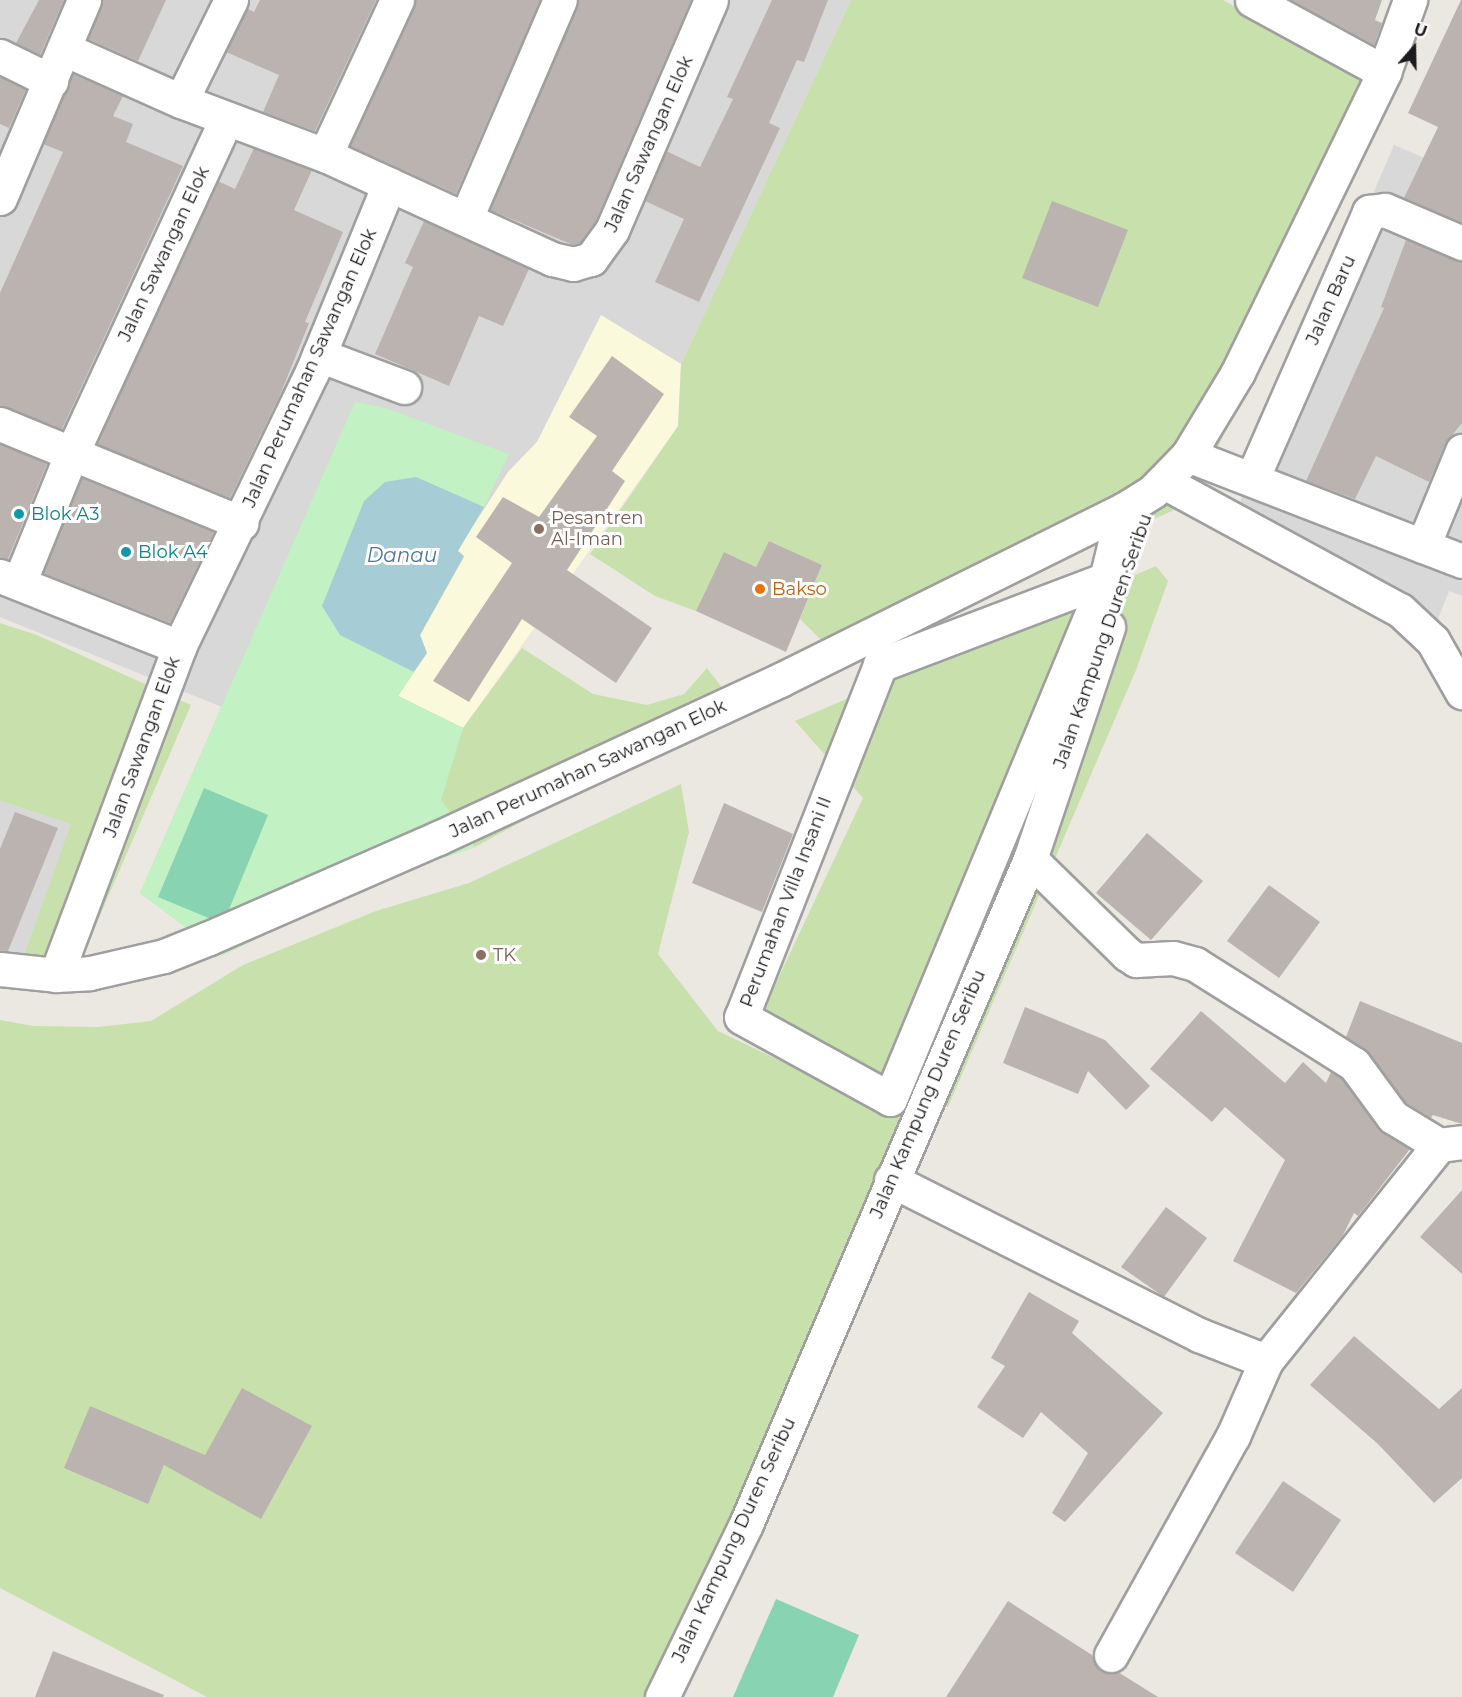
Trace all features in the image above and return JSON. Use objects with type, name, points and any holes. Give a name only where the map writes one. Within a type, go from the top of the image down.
[{"type":"street","points":[[0,198],[84,0]]},
{"type":"street","points":[[181,101],[231,0]]},
{"type":"street","points":[[325,155],[397,0]]},
{"type":"street","points":[[466,218],[560,0]]},
{"type":"street","name":"Jalan Sawangan Elok","points":[[64,49],[181,101],[325,155],[552,259],[573,264],[591,259],[612,230],[711,0]]},
{"type":"street","points":[[1252,0],[1384,72]]},
{"type":"street","name":"Jalan Kampung Duren Seribu","points":[[662,1697],[746,1524],[1030,859],[1159,487],[1188,455],[1238,372],[1384,72],[1410,0]]},
{"type":"street","points":[[0,56],[51,81]]},
{"type":"street","name":"Jalan Sawangan Elok","points":[[56,975],[179,647],[10,580],[71,455],[226,118]]},
{"type":"street","name":"Jalan Perumahan Sawangan Elok","points":[[179,647],[241,523],[319,355],[389,184]]},
{"type":"street","name":"Jalan Baru","points":[[1252,479],[1370,212],[1385,210],[1462,243]]},
{"type":"street","points":[[319,355],[404,387]]},
{"type":"street","points":[[0,424],[241,523]]},
{"type":"street","points":[[1423,546],[1462,451]]},
{"type":"street","points":[[1188,455],[1462,561]]},
{"type":"street","points":[[1159,487],[1400,610],[1433,641],[1462,692]]},
{"type":"street","name":"Jalan Perumahan Sawangan Elok","points":[[0,969],[56,975],[124,967],[209,938],[438,838],[780,680],[1123,510],[1159,487]]},
{"type":"street","name":"Perumahan Villa Insani II","points":[[1106,579],[880,665],[741,1017],[890,1099],[1106,579],[1123,510]]},
{"type":"street","points":[[1030,859],[1127,954],[1136,960],[1173,958],[1195,964],[1354,1064],[1393,1117],[1450,1143],[1266,1361],[1233,1436],[1111,1655]]},
{"type":"street","points":[[891,1180],[1199,1335],[1266,1361]]},
{"type":"shaded area","points":[[0,0],[851,0],[681,364],[601,316],[537,442],[508,472],[397,695],[475,847],[380,879],[223,955],[140,893],[222,707],[0,617]]},
{"type":"shaded area","points":[[1394,145],[1462,174],[1462,596],[1449,591],[1438,619],[1231,523]]},
{"type":"shaded area","name":"Pesantren Al-Iman","points":[[601,315],[681,364],[678,426],[463,728],[397,695],[427,653],[420,635],[464,557],[457,551],[508,472],[537,442]]},
{"type":"shaded area","points":[[0,801],[72,824],[15,980],[0,976]]},
{"type":"green space","points":[[851,0],[1223,0],[1379,86],[1194,501],[841,660],[800,619],[822,565],[769,541],[756,567],[724,552],[696,611],[655,596],[590,554],[678,426],[681,364]]},
{"type":"green space","points":[[355,402],[386,408],[509,454],[484,507],[416,477],[340,635],[414,672],[398,696],[463,728],[522,648],[593,694],[647,705],[684,694],[707,668],[736,706],[475,847],[380,879],[223,955],[140,893]]},
{"type":"green space","points":[[355,402],[386,408],[509,454],[484,507],[416,477],[340,635],[414,672],[398,696],[463,728],[441,800],[475,847],[380,879],[223,955],[140,893]]},
{"type":"green space","points":[[1156,566],[1168,581],[1136,670],[948,1107],[759,1019],[863,798],[795,721]]},
{"type":"green space","points":[[0,623],[37,635],[191,705],[76,971],[58,992],[15,980],[71,824],[0,801]]},
{"type":"green space","points":[[681,784],[689,832],[658,954],[718,1031],[934,1134],[683,1697],[207,1697],[0,1588],[0,1020],[33,1026],[98,1027],[151,1021],[243,965],[376,911],[469,883]]},
{"type":"green space","points":[[204,788],[268,815],[223,924],[158,897]]},
{"type":"green space","points":[[776,1599],[859,1635],[833,1697],[733,1697]]},
{"type":"water","name":"Danau","points":[[416,477],[484,507],[458,551],[464,556],[420,635],[427,653],[414,672],[340,635],[322,606],[364,501],[385,482]]},
{"type":"building","points":[[39,0],[64,0],[40,55],[16,43]]},
{"type":"building","points":[[102,0],[166,0],[138,61],[88,39]]},
{"type":"building","points":[[260,0],[376,0],[315,131],[263,112],[279,75],[226,52],[248,9],[254,12]]},
{"type":"building","points":[[415,0],[540,0],[456,194],[350,146]]},
{"type":"building","points":[[578,0],[691,0],[596,221],[580,243],[573,245],[490,210]]},
{"type":"building","points":[[772,0],[828,0],[804,62],[797,60],[769,123],[780,128],[699,302],[655,282],[684,219],[645,201],[666,151],[700,167],[733,99],[727,97]]},
{"type":"building","points":[[1291,0],[1382,0],[1375,20],[1382,23],[1374,45]]},
{"type":"building","points":[[1461,0],[1462,223],[1404,198],[1438,127],[1408,113]]},
{"type":"building","points":[[73,74],[123,96],[113,116],[133,124],[126,142],[183,166],[62,429],[0,406],[0,293],[63,152],[43,144]]},
{"type":"building","points":[[0,77],[26,89],[9,128],[0,124]]},
{"type":"building","points":[[254,148],[312,170],[294,210],[343,232],[305,322],[309,323],[280,395],[230,498],[97,444],[218,181],[235,189]]},
{"type":"building","points":[[1052,201],[1128,230],[1098,307],[1022,278]]},
{"type":"building","points":[[424,221],[529,269],[503,326],[479,316],[449,386],[375,354],[413,267],[405,263]]},
{"type":"building","points":[[1406,240],[1462,261],[1462,423],[1445,444],[1429,482],[1376,456],[1355,499],[1306,481],[1384,308],[1381,307]]},
{"type":"building","name":"Pesantren Al-Iman","points":[[612,356],[664,394],[612,471],[625,481],[567,570],[652,628],[616,683],[522,619],[469,702],[433,681],[512,563],[476,537],[503,497],[539,517],[597,436],[569,417]]},
{"type":"building","name":"Blok A3","points":[[0,444],[47,464],[8,559],[0,558]]},
{"type":"building","name":"Blok A4","points":[[82,478],[214,532],[170,623],[43,573]]},
{"type":"building","name":"Bakso","points":[[769,541],[822,565],[786,652],[696,611],[724,552],[756,567]]},
{"type":"building","points":[[724,803],[793,834],[762,912],[692,883]]},
{"type":"building","points":[[15,812],[58,828],[8,951],[0,951],[0,849]]},
{"type":"building","points":[[1147,833],[1203,881],[1151,940],[1096,893]]},
{"type":"building","points":[[1269,885],[1320,922],[1279,978],[1227,941]]},
{"type":"building","points":[[1360,1001],[1462,1043],[1462,1124],[1433,1115],[1431,1118],[1406,1103],[1369,1053],[1346,1037]]},
{"type":"building","points":[[1025,1007],[1105,1040],[1150,1086],[1126,1110],[1088,1071],[1078,1094],[1003,1063]]},
{"type":"building","points":[[1201,1011],[1285,1083],[1303,1062],[1326,1083],[1331,1072],[1341,1078],[1378,1128],[1410,1149],[1358,1216],[1354,1213],[1343,1235],[1296,1293],[1233,1261],[1285,1160],[1225,1107],[1212,1122],[1150,1069]]},
{"type":"building","points":[[1462,1190],[1462,1274],[1420,1237]]},
{"type":"building","points":[[1166,1207],[1207,1238],[1164,1297],[1121,1267]]},
{"type":"building","points":[[1029,1292],[1079,1321],[1072,1333],[1163,1413],[1065,1522],[1052,1513],[1088,1453],[1041,1412],[1023,1438],[977,1407],[1005,1366],[991,1358]]},
{"type":"building","points":[[1354,1336],[1439,1409],[1462,1388],[1462,1478],[1434,1503],[1378,1444],[1310,1385]]},
{"type":"building","points":[[242,1388],[312,1426],[261,1519],[164,1465],[148,1504],[64,1468],[90,1406],[205,1455]]},
{"type":"building","points":[[1283,1481],[1341,1520],[1293,1592],[1235,1553]]},
{"type":"building","points":[[1008,1601],[1092,1655],[1101,1671],[1118,1672],[1158,1697],[946,1697]]},
{"type":"building","points":[[53,1651],[164,1695],[163,1697],[35,1697]]},
{"type":"place","name":"Blok A3","points":[[19,514]]},
{"type":"place","name":"Pesantren Al-Iman","points":[[539,529]]},
{"type":"place","name":"Blok A4","points":[[126,552]]},
{"type":"place","name":"Bakso","points":[[760,589]]},
{"type":"place","name":"TK","points":[[481,955]]}]
